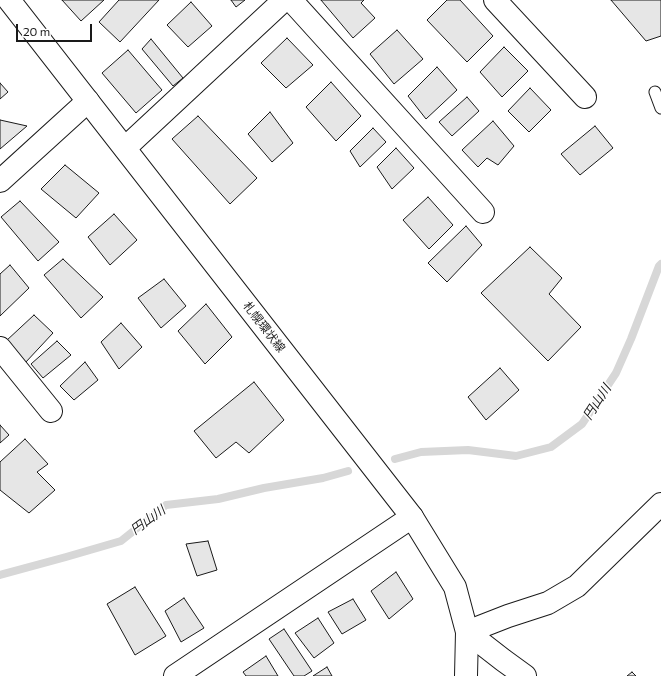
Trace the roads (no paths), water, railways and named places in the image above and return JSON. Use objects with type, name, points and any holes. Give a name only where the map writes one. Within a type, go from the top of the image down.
[{"type":"street","name":"札幌環状線","points":[[10,0],[412,517],[455,588],[467,632],[466,676]]},
{"type":"street","points":[[125,148],[284,0]]},
{"type":"street","points":[[291,0],[483,212]]},
{"type":"street","points":[[495,0],[585,97]]},
{"type":"street","points":[[0,181],[88,101]]},
{"type":"street","points":[[0,348],[51,411]]},
{"type":"street","points":[[467,632],[508,616],[548,603],[577,586],[661,504]]},
{"type":"street","points":[[175,676],[412,517]]},
{"type":"street","points":[[467,632],[525,676]]},
{"type":"lane","points":[[655,92],[661,108]]},
{"type":"waterway","name":"円山川","points":[[395,459],[421,452],[468,450],[516,456],[551,447],[582,424],[616,373],[661,264]]},
{"type":"waterway","name":"円山川","points":[[0,575],[121,541],[166,505],[218,499],[264,488],[323,478],[348,471]]}]
